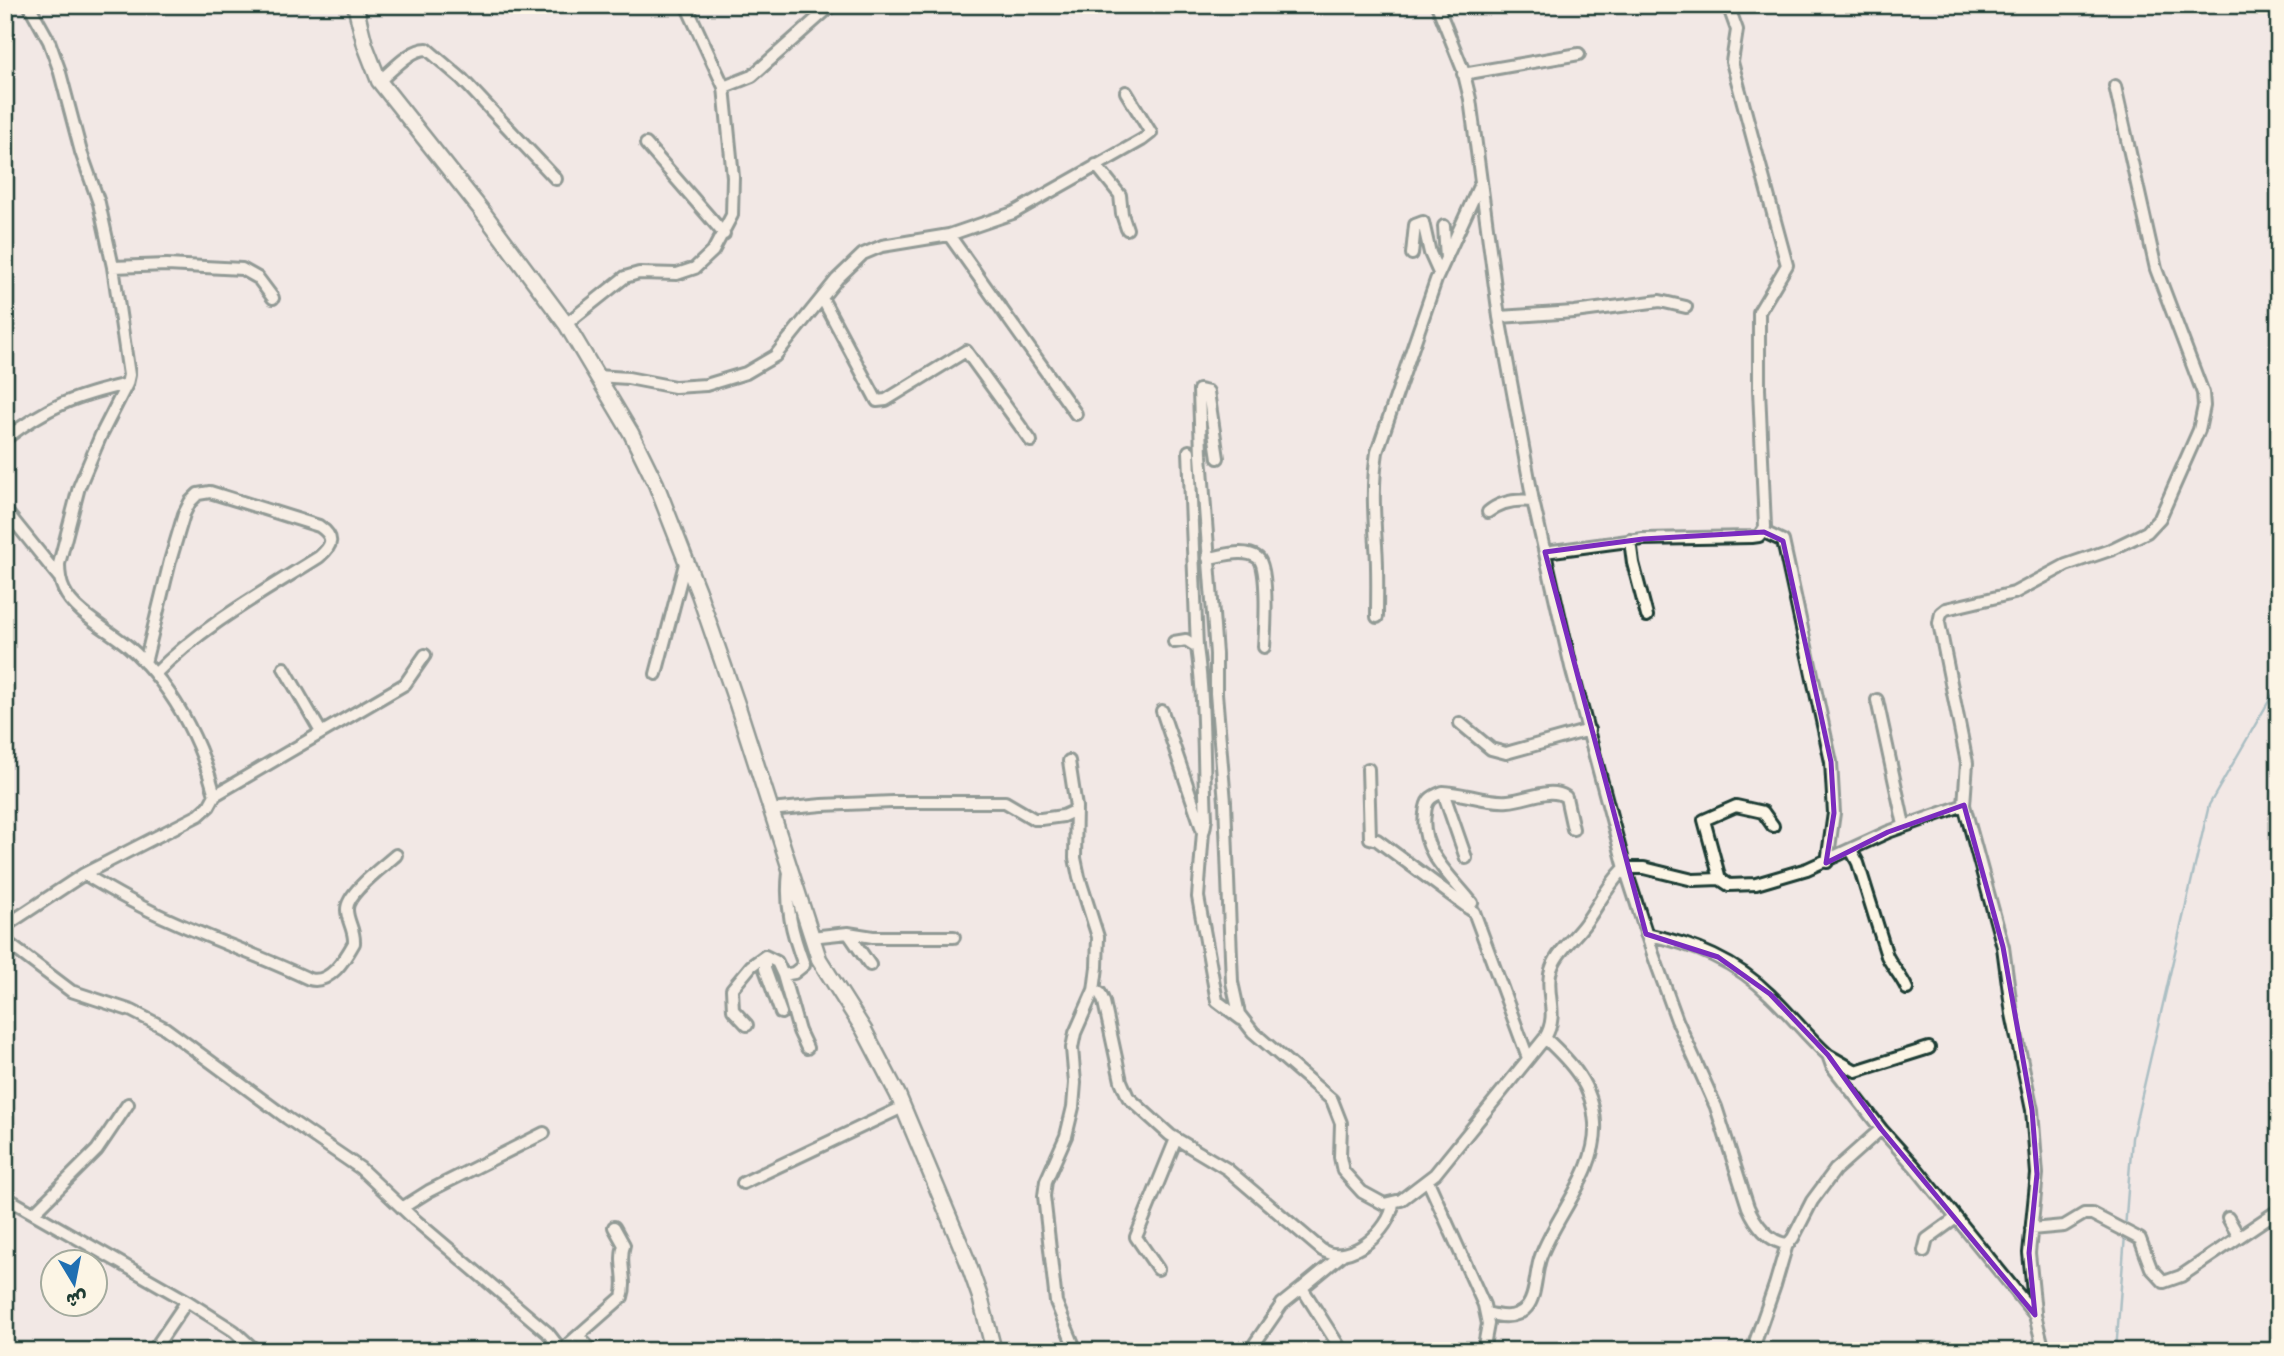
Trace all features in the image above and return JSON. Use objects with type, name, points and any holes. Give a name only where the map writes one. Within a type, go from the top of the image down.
[{"type":"street","points":[[29,5],[49,41],[81,152],[99,203],[113,267],[128,365],[127,384],[79,487],[61,554],[59,577]]},
{"type":"street","points":[[355,5],[369,57],[379,81],[482,211],[566,324],[631,433],[656,484],[737,704],[819,959],[864,1030],[903,1107],[967,1260],[994,1351]]},
{"type":"street","points":[[566,324],[625,277],[639,273],[677,274],[695,268],[713,251],[732,215],[733,188],[724,87],[686,5]]},
{"type":"street","points":[[724,87],[752,76],[832,5]]},
{"type":"street","points":[[1437,5],[1470,99],[1499,317],[1533,501],[1571,667],[1625,868],[1677,1020],[1723,1125],[1748,1208],[1763,1231],[1777,1241],[1787,1244]]},
{"type":"street","points":[[1728,5],[1737,30],[1732,62],[1787,265],[1759,312],[1764,532]]},
{"type":"street","points":[[379,81],[408,56],[420,49],[427,49],[462,79],[556,178]]},
{"type":"street","points":[[1463,74],[1579,54]]},
{"type":"street","points":[[2045,1351],[2035,1315],[2029,1253],[2037,1174],[2032,1110],[2012,1014],[2003,947],[1964,805],[1967,763],[1941,632],[1941,613],[1946,609],[2014,593],[2066,565],[2110,550],[2147,532],[2160,518],[2199,430],[2204,406],[2203,393],[2151,251],[2115,86]]},
{"type":"street","points":[[596,376],[628,378],[675,387],[706,385],[746,373],[775,356],[848,267],[863,254],[882,246],[949,235],[1013,213],[1116,156],[1151,133],[1126,92]]},
{"type":"street","points":[[646,144],[724,234]]},
{"type":"street","points":[[1096,165],[1120,195],[1127,229]]},
{"type":"street","points":[[1377,617],[1377,546],[1373,512],[1377,452],[1439,273],[1482,181]]},
{"type":"street","points":[[1412,254],[1415,225],[1423,222],[1430,253],[1439,273]]},
{"type":"street","points":[[1444,226],[1447,258]]},
{"type":"street","points":[[949,235],[1076,414]]},
{"type":"street","points":[[113,267],[167,265],[242,269],[258,278],[273,298]]},
{"type":"street","points":[[822,298],[877,401],[886,400],[966,351],[1031,440]]},
{"type":"street","points":[[1499,317],[1574,312],[1660,301],[1686,307]]},
{"type":"street","points":[[5,439],[50,408],[80,395],[127,384]]},
{"type":"street","points":[[1218,458],[1208,392],[1199,390],[1225,802],[1232,982],[1237,1010],[1243,1021]]},
{"type":"street","points":[[1189,451],[1206,818],[1198,897],[1217,1001],[1325,1092],[1336,1106],[1341,1123],[1341,1166],[1349,1179],[1380,1203],[1393,1203],[1428,1181],[1443,1166],[1545,1038],[1553,1019],[1549,984],[1556,960],[1584,925],[1614,878],[1625,868],[1635,866],[1693,880],[1720,879],[1729,885],[1756,884],[1827,862],[1905,825],[1964,805]]},
{"type":"street","points":[[145,663],[184,514],[198,494],[210,492],[319,526],[328,532],[331,542],[328,550],[216,622],[185,645],[155,674]]},
{"type":"street","points":[[1488,512],[1496,505],[1514,500],[1533,501]]},
{"type":"street","points":[[5,510],[59,577],[64,592],[74,604],[131,648],[155,674],[185,714],[215,795]]},
{"type":"street","points":[[1545,552],[1630,540],[1752,537],[1764,532],[1783,541],[1831,762],[1834,813],[1827,862]]},
{"type":"street","points":[[1630,540],[1647,616]]},
{"type":"street","points":[[1208,558],[1234,553],[1257,558],[1262,563],[1265,647]]},
{"type":"street","points":[[656,674],[685,560]]},
{"type":"street","points":[[1174,642],[1186,640],[1197,647]]},
{"type":"street","points":[[5,926],[84,874],[199,815],[209,806],[215,795],[405,684],[425,655]]},
{"type":"street","points":[[284,668],[321,732]]},
{"type":"street","points":[[1877,700],[1905,825]]},
{"type":"street","points":[[1162,711],[1203,832]]},
{"type":"street","points":[[1460,723],[1491,750],[1506,753],[1589,730]]},
{"type":"street","points":[[1069,761],[1076,810],[1075,858],[1098,937],[1094,991],[1075,1033],[1072,1048],[1076,1083],[1073,1107],[1066,1136],[1046,1181],[1044,1196],[1056,1302],[1076,1351]]},
{"type":"street","points":[[1368,769],[1370,838],[1377,840],[1474,912],[1528,1058]]},
{"type":"street","points":[[1468,908],[1472,903],[1443,869],[1427,839],[1424,818],[1427,801],[1432,796],[1443,792],[1457,792],[1496,802],[1535,797],[1548,791],[1559,792],[1566,797],[1573,829]]},
{"type":"street","points":[[1443,792],[1466,858]]},
{"type":"street","points":[[770,810],[893,802],[1005,802],[1034,819],[1062,816],[1076,810]]},
{"type":"street","points":[[1720,879],[1704,820],[1737,806],[1763,812],[1773,825]]},
{"type":"street","points":[[1851,850],[1858,863],[1887,956],[1907,989]]},
{"type":"street","points":[[84,874],[122,898],[171,921],[318,981],[326,978],[339,965],[354,943],[353,929],[347,912],[350,899],[396,855]]},
{"type":"street","points":[[783,975],[794,973],[804,965],[791,929],[786,894],[789,872]]},
{"type":"street","points":[[811,937],[848,933],[873,937],[954,937]]},
{"type":"street","points":[[848,933],[870,965]]},
{"type":"street","points":[[1646,934],[1695,946],[1742,971],[1769,994],[1828,1055],[1856,1071],[1929,1048]]},
{"type":"street","points":[[5,941],[71,991],[132,1011],[165,1028],[360,1168],[402,1208],[548,1333],[563,1350],[622,1297],[625,1287],[621,1259],[624,1245],[614,1227]]},
{"type":"street","points":[[765,956],[777,962],[783,975],[799,1031],[807,1048]]},
{"type":"street","points":[[765,956],[765,969],[781,1013]]},
{"type":"street","points":[[747,1025],[733,1010],[732,989],[751,966],[765,956]]},
{"type":"street","points":[[1094,991],[1100,993],[1104,1002],[1126,1092],[1147,1116],[1176,1139],[1227,1169],[1322,1250],[1331,1255],[1356,1251],[1389,1220],[1393,1203]]},
{"type":"street","points":[[1487,1313],[1512,1315],[1521,1312],[1530,1303],[1535,1271],[1547,1239],[1577,1185],[1592,1148],[1594,1115],[1584,1080],[1545,1038]]},
{"type":"street","points":[[1828,1055],[1832,1066],[1881,1129],[1898,1145],[2035,1315]]},
{"type":"street","points":[[34,1213],[97,1150],[128,1104]]},
{"type":"street","points":[[743,1183],[903,1107]]},
{"type":"street","points":[[1752,1351],[1787,1244],[1793,1238],[1818,1191],[1835,1170],[1881,1129]]},
{"type":"street","points":[[402,1208],[429,1191],[544,1133]]},
{"type":"street","points":[[1158,1269],[1136,1237],[1176,1139]]},
{"type":"street","points":[[1428,1181],[1487,1313],[1487,1334],[1483,1351]]},
{"type":"street","points":[[5,1197],[187,1301],[234,1331],[256,1351]]},
{"type":"street","points":[[2031,1229],[2064,1226],[2084,1214],[2101,1217],[2140,1239],[2151,1268],[2164,1282],[2181,1276],[2279,1210]]},
{"type":"street","points":[[1924,1251],[1927,1239],[1956,1218]]},
{"type":"street","points":[[2228,1218],[2239,1237]]},
{"type":"street","points":[[1253,1346],[1282,1304],[1342,1255]]},
{"type":"street","points":[[1302,1288],[1342,1351]]},
{"type":"street","points":[[153,1351],[187,1301]]},
{"type":"street","points":[[578,1336],[592,1351]]},
{"type":"highlighted area","points":[[1764,532],[1783,541],[1831,762],[1834,813],[1826,863],[1888,832],[1964,805],[2003,947],[2032,1110],[2037,1174],[2029,1253],[2035,1315],[1881,1129],[1828,1055],[1770,994],[1718,957],[1646,934],[1545,552],[1643,539]]},
{"type":"waterway","points":[[2125,1229],[2132,1138],[2209,805],[2273,694],[2279,677]]},
{"type":"waterway","points":[[2116,1351],[2125,1235]]}]
